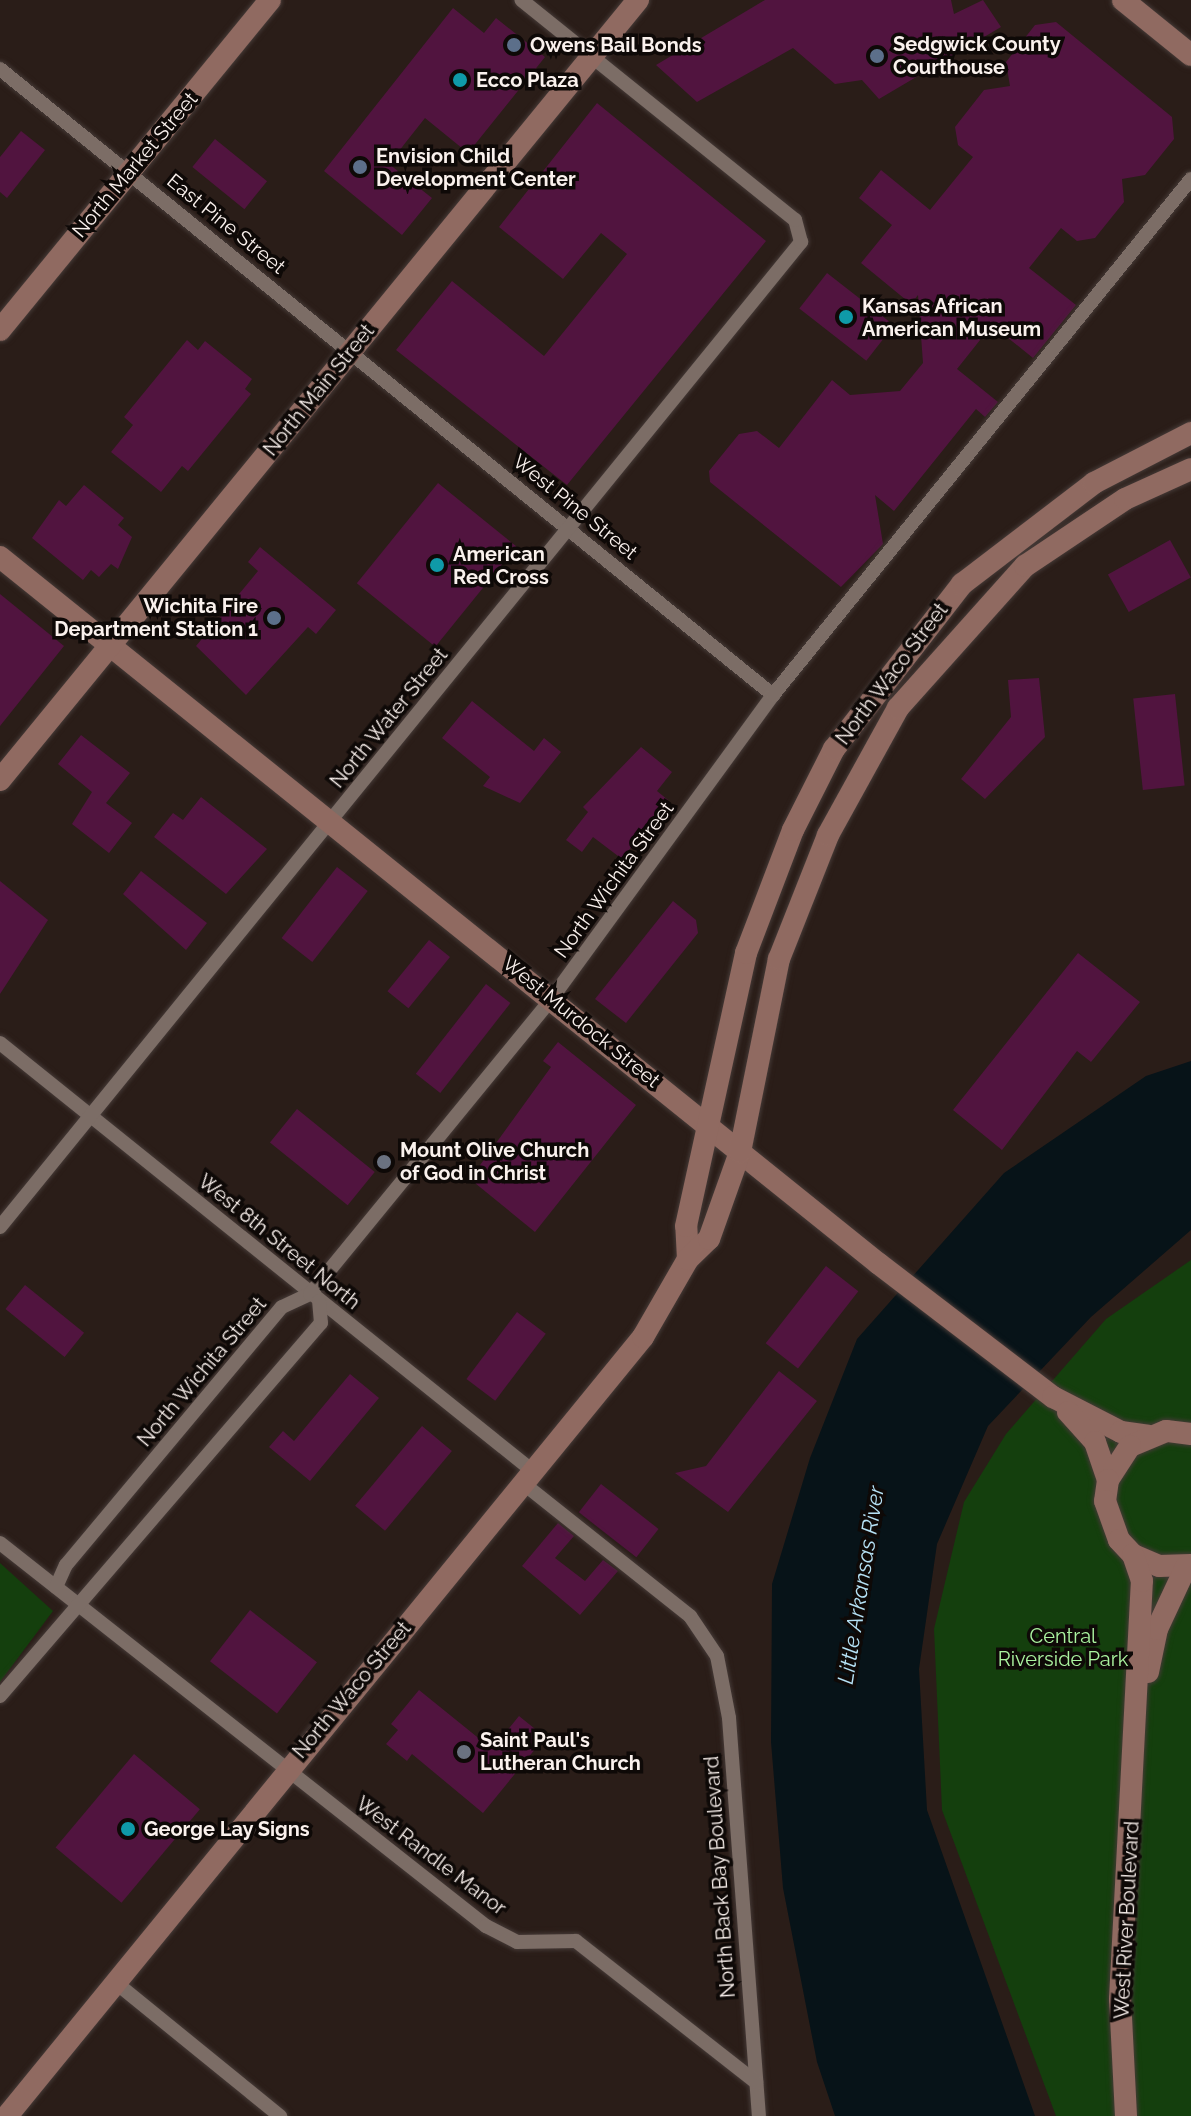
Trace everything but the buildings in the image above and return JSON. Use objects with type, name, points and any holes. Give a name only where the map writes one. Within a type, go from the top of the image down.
[{"type":"street","name":"North Market Street","points":[[0,330],[270,0]]},
{"type":"street","points":[[521,0],[592,56]]},
{"type":"street","name":"North Main Street","points":[[0,780],[638,0]]},
{"type":"street","points":[[1123,0],[1191,55]]},
{"type":"street","name":"North Water Street","points":[[0,1227],[796,252],[802,232],[592,56]]},
{"type":"street","name":"East Pine Street","points":[[0,69],[352,349]]},
{"type":"street","name":"North Wichita Street","points":[[56,1587],[68,1563],[288,1300],[315,1297],[552,998],[773,695],[1191,179]]},
{"type":"street","name":"West Pine Street","points":[[352,349],[773,695]]},
{"type":"street","name":"North Waco Street","points":[[688,1259],[686,1226],[768,889],[834,749],[879,684],[962,584],[1010,543],[1094,483],[1191,433]]},
{"type":"street","name":"North Waco Street","points":[[7,2116],[285,1771],[643,1337],[688,1259],[709,1239],[740,1152],[779,959],[874,745],[945,648],[1025,566],[1125,499],[1191,469]]},
{"type":"street","name":"West Murdock Street","points":[[0,557],[879,1264],[1053,1397],[1095,1442],[1108,1480],[1109,1521],[1133,1555]]},
{"type":"street","name":"West 8th Street North","points":[[0,1043],[315,1297],[529,1478],[709,1639]]},
{"type":"street","name":"North Wichita Street","points":[[0,1696],[76,1604],[116,1569],[321,1323],[315,1297]]},
{"type":"street","name":"West Murdock Street","points":[[1053,1397],[1121,1432],[1148,1436],[1191,1434]]},
{"type":"street","points":[[1108,1480],[1116,1462],[1148,1436]]},
{"type":"street","name":"West Randle Manor","points":[[0,1543],[285,1771],[486,1926],[517,1942],[576,1941],[756,2082]]},
{"type":"street","points":[[1133,1555],[1189,1566]]},
{"type":"street","name":"West River Boulevard","points":[[1126,2116],[1120,1999],[1137,1724],[1142,1581],[1133,1555]]},
{"type":"street","name":"West River Boulevard","points":[[1137,1724],[1157,1629],[1189,1566]]},
{"type":"street","name":"North Back Bay Boulevard","points":[[709,1639],[726,1688],[759,2116]]},
{"type":"street","points":[[115,1982],[280,2116]]},
{"type":"green space","name":"Central Riverside Park","points":[[1191,1260],[1191,2116],[1056,2116],[942,1810],[934,1629],[964,1502],[1006,1434],[1106,1319]]},
{"type":"green space","points":[[0,1563],[53,1611],[0,1682]]},
{"type":"water","name":"Little Arkansas River","points":[[1191,1061],[1191,1230],[1091,1317],[988,1426],[937,1544],[919,1669],[927,1810],[1035,2116],[835,2116],[817,2062],[783,1888],[771,1742],[772,1584],[810,1458],[857,1339],[1004,1173],[1146,1076]]},
{"type":"place","name":"Owens Bail Bonds","points":[[514,45]]},
{"type":"place","name":"Sedgwick County Courthouse","points":[[877,56]]},
{"type":"place","name":"Ecco Plaza","points":[[460,80]]},
{"type":"place","name":"Envision Child Development Center","points":[[360,167]]},
{"type":"place","name":"Kansas African American Museum","points":[[846,317]]},
{"type":"place","name":"American Red Cross","points":[[437,565]]},
{"type":"place","name":"Wichita Fire Department Station 1","points":[[274,618]]},
{"type":"place","name":"Mount Olive Church of God in Christ","points":[[384,1162]]},
{"type":"place","name":"Saint Paul's Lutheran Church","points":[[464,1752]]},
{"type":"place","name":"George Lay Signs","points":[[128,1829]]}]
